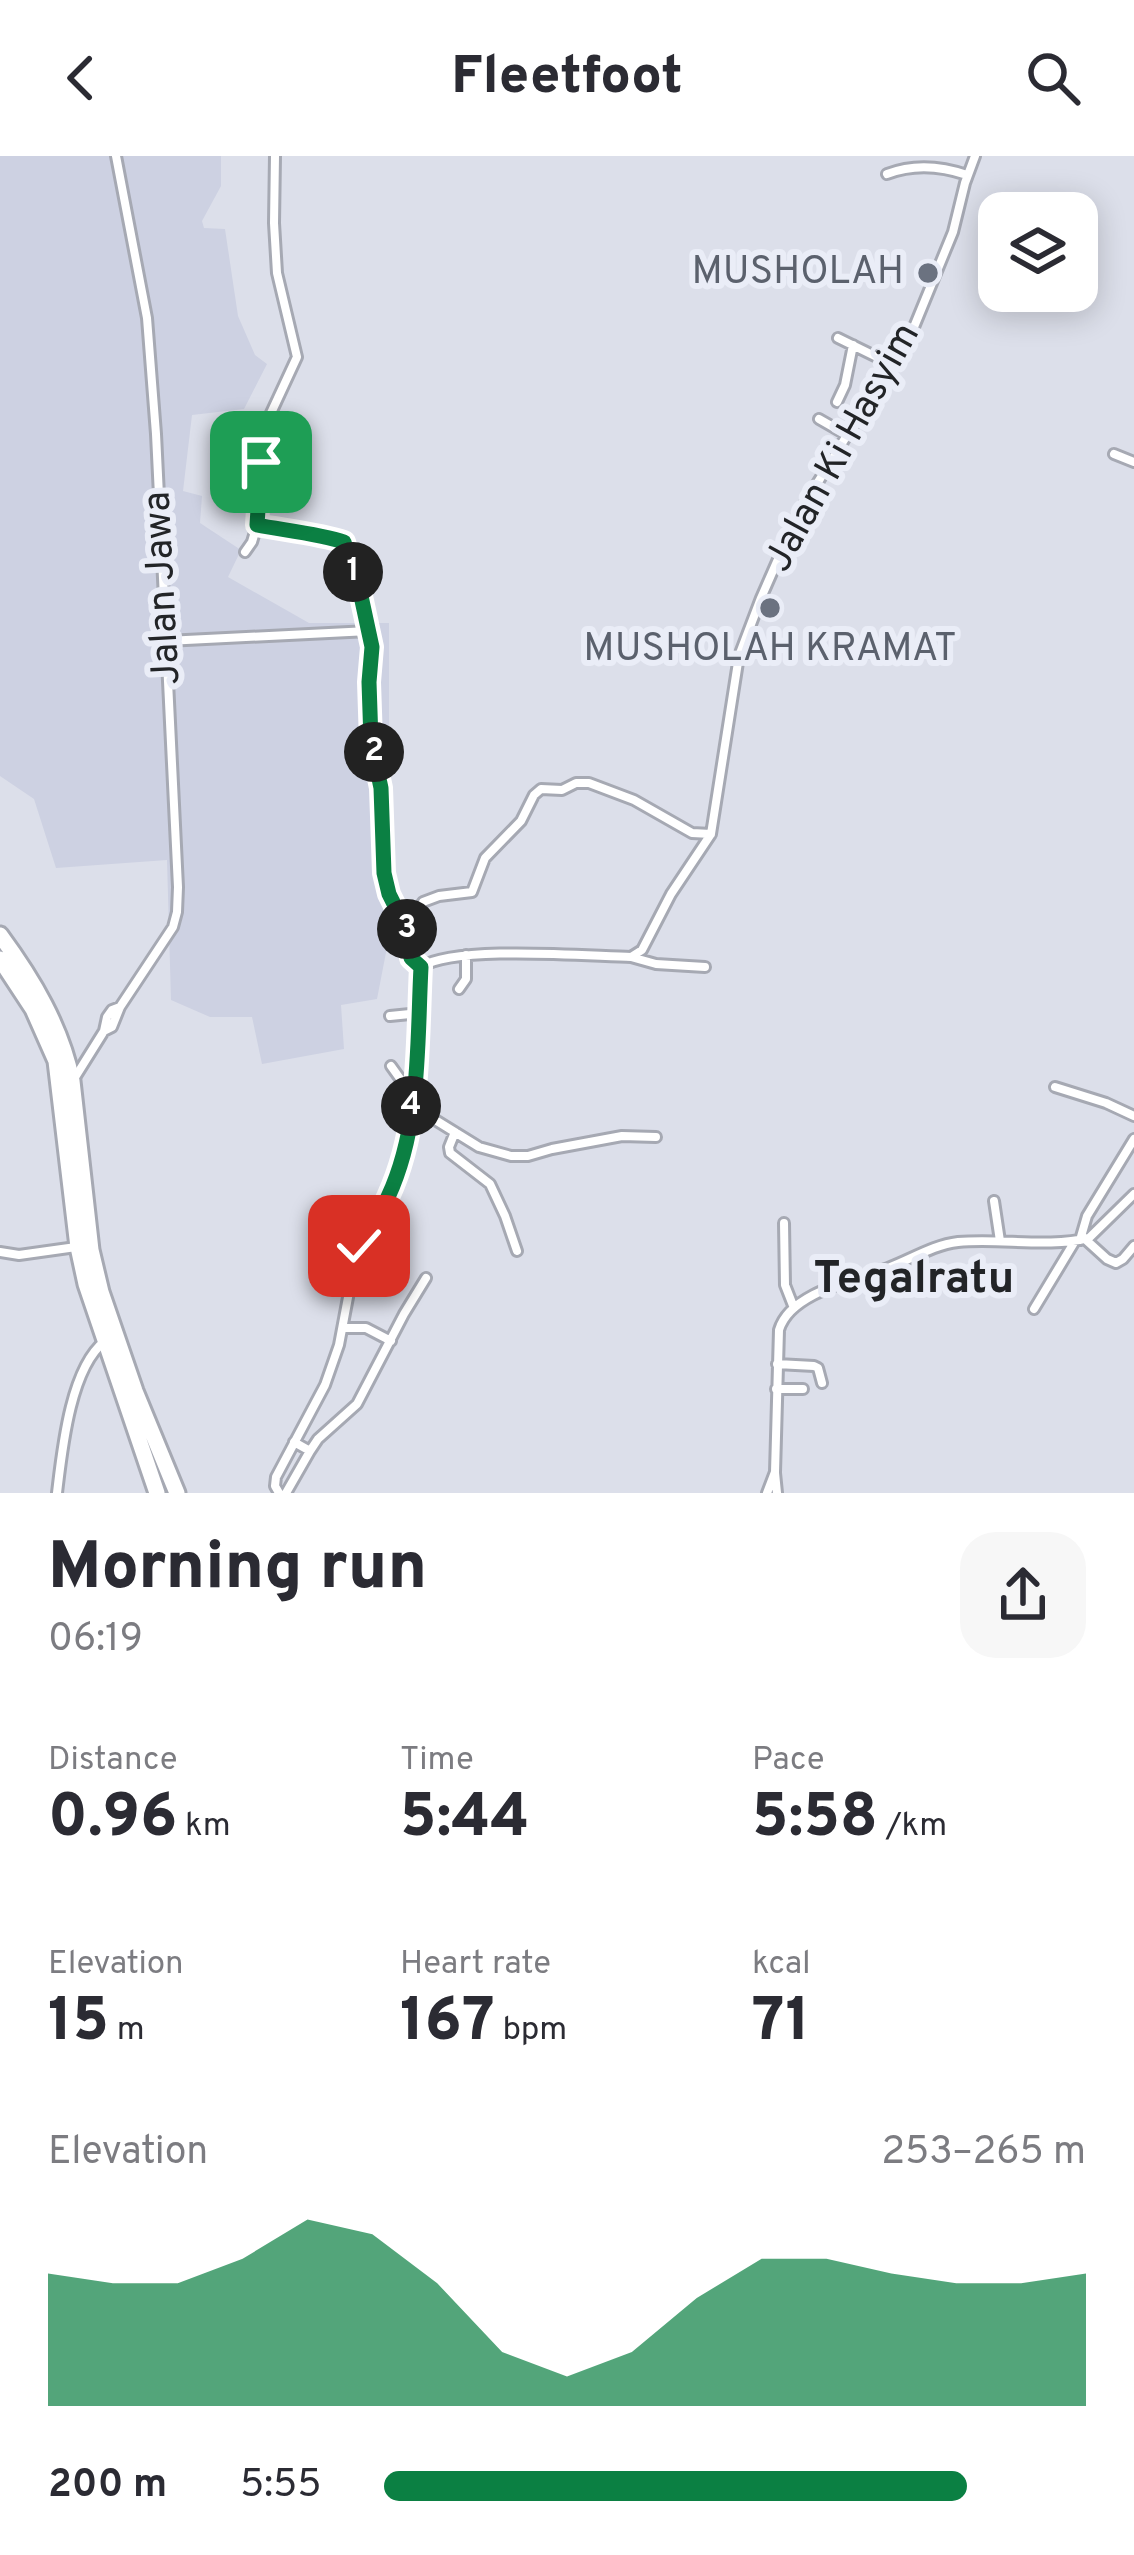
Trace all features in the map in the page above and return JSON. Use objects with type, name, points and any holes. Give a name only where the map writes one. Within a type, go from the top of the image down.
[{"type":"highway","points":[[0,935],[24,968],[51,1031],[86,1284],[177,1493]]},
{"type":"highway","points":[[0,958],[67,1058],[91,1250],[111,1340],[158,1493]]},
{"type":"street","name":"Jalan Jawa","points":[[72,1082],[104,1031],[112,1027],[173,927],[177,912],[177,836],[147,318],[116,156]]},
{"type":"street","points":[[245,551],[257,525],[265,426],[297,357],[277,273],[275,156]]},
{"type":"street","name":"Jalan Ki Hasyim","points":[[632,957],[642,950],[670,894],[711,834],[742,646],[797,516],[914,327],[953,232],[975,156]]},
{"type":"street","points":[[887,174],[934,166],[968,175]]},
{"type":"street","points":[[838,338],[890,363]]},
{"type":"street","points":[[837,402],[853,345]]},
{"type":"street","points":[[819,419],[847,436]]},
{"type":"street","points":[[1114,454],[1134,462]]},
{"type":"street","points":[[257,525],[342,540],[370,632],[371,741],[381,788],[384,873],[408,935],[411,958],[421,967]]},
{"type":"street","points":[[166,641],[370,632]]},
{"type":"street","points":[[408,935],[423,902],[472,892],[484,858],[521,820],[541,789],[589,783],[634,800],[692,833],[711,834]]},
{"type":"street","points":[[421,967],[466,955],[632,957],[656,964],[705,967]]},
{"type":"street","points":[[459,989],[466,979],[466,955]]},
{"type":"street","points":[[421,967],[418,1071],[398,1172],[356,1255],[343,1328],[326,1384],[275,1482],[283,1493],[319,1438],[357,1404],[426,1278]]},
{"type":"street","points":[[390,1016],[419,1013]]},
{"type":"street","points":[[67,1058],[89,1055]]},
{"type":"street","points":[[391,1066],[411,1105],[493,1153],[518,1157],[622,1136],[656,1137]]},
{"type":"street","points":[[1055,1087],[1134,1116]]},
{"type":"street","points":[[454,1132],[449,1153],[487,1180],[517,1251]]},
{"type":"street","points":[[1034,1309],[1080,1240],[1087,1216],[1134,1139]]},
{"type":"street","points":[[778,1493],[780,1324],[794,1308],[837,1284],[935,1247],[1093,1236],[1134,1194]]},
{"type":"street","points":[[994,1201],[1000,1240]]},
{"type":"street","points":[[784,1223],[785,1285],[794,1308]]},
{"type":"street","points":[[1080,1240],[1116,1263],[1134,1246]]},
{"type":"street","points":[[0,1252],[19,1255],[78,1247]]},
{"type":"street","points":[[343,1328],[361,1327],[391,1341]]},
{"type":"street","points":[[57,1493],[78,1387],[96,1348],[111,1340]]},
{"type":"street","points":[[777,1364],[814,1366],[822,1383]]},
{"type":"street","points":[[776,1389],[803,1389]]},
{"type":"street","points":[[294,1442],[310,1451]]},
{"type":"street","points":[[767,1493],[775,1472]]},
{"type":"shaded area","points":[[0,156],[221,156],[221,186],[202,221],[204,228],[225,229],[238,316],[255,355],[267,364],[244,409],[192,415],[183,491],[202,496],[200,523],[241,550],[228,577],[309,623],[389,623],[389,937],[377,999],[341,1005],[344,1049],[262,1064],[252,1017],[210,1017],[171,1000],[167,860],[56,868],[34,799],[0,776]]},
{"type":"place","name":"MUSHOLAH","points":[[928,273]]},
{"type":"place","name":"MUSHOLAH KRAMAT","points":[[770,608]]},
{"type":"district","name":"Tegalratu","points":[[914,1280]]},
{"type":"route","points":[[261,462],[257,525],[344,542],[372,647],[371,741],[381,788],[384,873],[407,930],[411,958],[421,967],[418,1071],[402,1159],[387,1200],[359,1246]]}]
